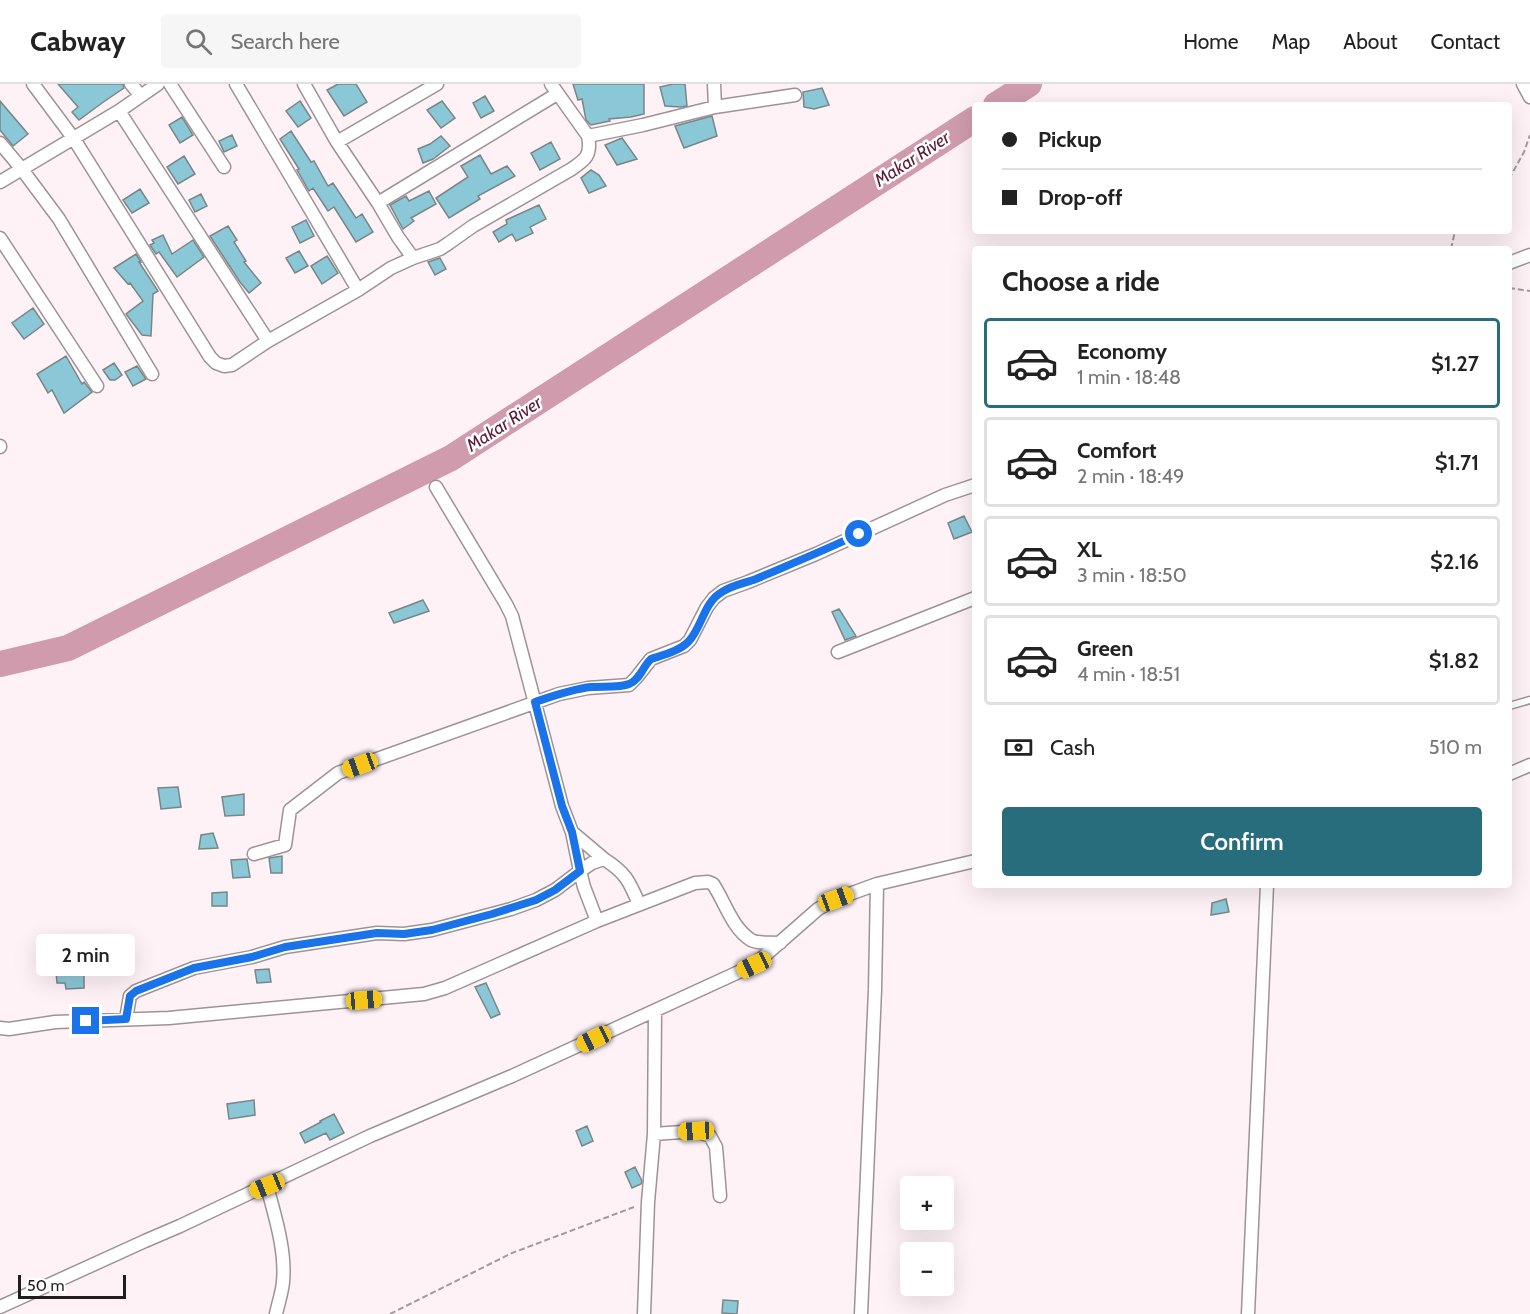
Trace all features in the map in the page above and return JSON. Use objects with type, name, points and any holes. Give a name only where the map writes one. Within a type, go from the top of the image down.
[{"type":"street","points":[[33,84],[74,139],[210,357],[216,363],[224,366],[232,365],[267,341],[358,290],[391,268],[440,249],[473,226],[570,170],[583,161],[588,154],[590,146],[588,136],[553,87],[378,203]]},
{"type":"street","points":[[130,84],[140,95]]},
{"type":"street","points":[[0,182],[74,139],[158,84]]},
{"type":"street","points":[[170,84],[224,167]]},
{"type":"street","points":[[236,84],[358,290]]},
{"type":"street","points":[[304,84],[337,142],[413,258]]},
{"type":"street","points":[[337,142],[437,84]]},
{"type":"street","points":[[714,84],[715,107]]},
{"type":"street","points":[[1522,84],[1530,97]]},
{"type":"street","points":[[588,136],[715,107],[795,95]]},
{"type":"street","points":[[119,111],[267,341]]},
{"type":"street","points":[[0,144],[59,219],[152,374]]},
{"type":"street","points":[[0,238],[96,386]]},
{"type":"street","points":[[1512,262],[1530,255]]},
{"type":"street","points":[[254,854],[285,845],[290,810],[338,773],[559,694],[588,688],[628,685],[651,659],[684,646],[696,630],[707,607],[723,591],[806,558],[945,495],[972,486]]},
{"type":"street","points":[[436,487],[509,610],[562,806],[572,832],[584,887],[597,921]]},
{"type":"street","points":[[838,652],[972,599]]},
{"type":"street","points":[[1512,773],[1530,765]]},
{"type":"street","points":[[572,832],[625,875],[639,904]]},
{"type":"street","points":[[126,1019],[130,996],[136,991],[194,968],[252,957],[285,947],[377,933],[404,934],[432,930],[512,909],[555,890],[592,863],[604,860]]},
{"type":"street","points":[[0,1307],[267,1186],[370,1136],[512,1076],[754,965],[818,909],[836,899],[877,884],[972,862]]},
{"type":"street","points":[[0,1028],[9,1029],[55,1022],[169,1018],[424,994],[445,988],[597,921],[695,883],[713,884],[740,930],[753,941],[780,943]]},
{"type":"street","points":[[861,1314],[875,990],[877,884]]},
{"type":"street","points":[[1248,1314],[1267,888]]},
{"type":"street","points":[[753,941],[754,965]]},
{"type":"street","points":[[644,1314],[648,1202],[654,1134],[655,1012]]},
{"type":"street","points":[[654,1134],[696,1131],[711,1136],[716,1147],[720,1196]]},
{"type":"street","points":[[267,1186],[283,1258],[283,1282],[276,1314]]},
{"type":"lane","points":[[1512,705],[1530,700]]},
{"type":"path","points":[[1512,174],[1530,135]]},
{"type":"path","points":[[1512,288],[1530,291]]},
{"type":"path","points":[[390,1314],[512,1253],[648,1202]]},
{"type":"building","points":[[58,84],[123,84],[124,88],[79,120],[72,112],[78,107]]},
{"type":"building","points":[[338,84],[356,84],[367,102],[344,116],[327,90]]},
{"type":"building","points":[[573,84],[644,84],[644,114],[609,119],[610,121],[591,125],[586,120],[582,99],[578,100]]},
{"type":"building","points":[[685,84],[687,106],[665,106],[660,87]]},
{"type":"building","points":[[822,88],[829,105],[814,109],[804,107],[803,92]]},
{"type":"building","points":[[485,96],[494,111],[481,118],[473,103]]},
{"type":"building","points":[[0,101],[28,134],[13,146],[0,130]]},
{"type":"building","points":[[300,101],[311,118],[298,127],[286,111]]},
{"type":"building","points":[[442,101],[455,118],[441,128],[427,110]]},
{"type":"building","points":[[712,116],[717,136],[684,148],[675,126]]},
{"type":"building","points":[[182,117],[193,135],[180,143],[169,125]]},
{"type":"building","points":[[291,131],[311,162],[314,161],[328,186],[333,183],[356,218],[362,214],[373,232],[356,242],[334,207],[328,211],[313,188],[309,191],[297,170],[299,169],[280,139]]},
{"type":"building","points":[[232,135],[237,146],[224,152],[219,141]]},
{"type":"building","points":[[441,136],[450,146],[433,159],[423,163],[418,149]]},
{"type":"building","points":[[622,138],[637,159],[617,165],[605,145]]},
{"type":"building","points":[[551,142],[560,159],[540,170],[531,153]]},
{"type":"building","points":[[480,155],[491,174],[507,166],[515,176],[478,196],[480,199],[449,218],[436,198],[468,177],[461,166]]},
{"type":"building","points":[[184,156],[195,174],[178,184],[167,167]]},
{"type":"building","points":[[591,170],[599,175],[606,186],[589,193],[581,178]]},
{"type":"building","points":[[140,189],[149,203],[132,213],[123,200]]},
{"type":"building","points":[[429,191],[436,204],[411,218],[414,221],[403,229],[390,205],[406,196],[409,201]]},
{"type":"building","points":[[201,194],[207,206],[195,212],[189,200]]},
{"type":"building","points":[[539,205],[546,219],[530,227],[533,233],[516,241],[512,234],[499,242],[493,232],[507,224],[506,220]]},
{"type":"building","points":[[306,220],[314,236],[300,243],[292,227]]},
{"type":"building","points":[[228,226],[237,240],[234,242],[246,261],[244,262],[261,283],[249,293],[210,236]]},
{"type":"building","points":[[163,235],[172,254],[193,240],[204,257],[177,277],[159,252],[156,254],[150,245],[154,243],[152,240]]},
{"type":"building","points":[[299,251],[308,266],[295,273],[286,258]]},
{"type":"building","points":[[136,254],[158,291],[153,294],[151,336],[142,335],[126,314],[143,301],[130,283],[128,284],[114,268]]},
{"type":"building","points":[[327,256],[338,273],[322,284],[311,266]]},
{"type":"building","points":[[440,258],[446,269],[435,275],[428,262]]},
{"type":"building","points":[[33,308],[44,324],[24,339],[12,323]]},
{"type":"building","points":[[66,356],[82,384],[84,382],[92,392],[64,413],[52,390],[48,393],[37,374]]},
{"type":"building","points":[[114,363],[122,375],[115,380],[110,380],[103,370]]},
{"type":"building","points":[[137,366],[146,379],[133,386],[125,372]]},
{"type":"building","points":[[964,516],[972,532],[954,539],[948,523]]},
{"type":"building","points":[[423,600],[429,611],[394,623],[389,613]]},
{"type":"building","points":[[839,609],[856,636],[845,640],[832,612]]},
{"type":"building","points":[[178,787],[181,807],[161,809],[158,788]]},
{"type":"building","points":[[244,794],[244,815],[225,816],[222,797]]},
{"type":"building","points":[[213,833],[218,848],[199,849],[201,835]]},
{"type":"building","points":[[282,856],[282,873],[271,873],[269,858]]},
{"type":"building","points":[[247,859],[250,877],[233,878],[231,860]]},
{"type":"building","points":[[227,892],[227,906],[212,906],[212,893]]},
{"type":"building","points":[[1226,899],[1229,912],[1211,915],[1212,903]]},
{"type":"building","points":[[269,969],[271,982],[257,983],[255,970]]},
{"type":"building","points":[[84,971],[84,988],[66,989],[65,983],[57,983],[56,972]]},
{"type":"building","points":[[486,983],[500,1014],[491,1018],[475,987]]},
{"type":"building","points":[[254,1100],[255,1115],[229,1119],[227,1104]]},
{"type":"building","points":[[334,1114],[344,1133],[330,1140],[326,1133],[305,1143],[300,1133]]},
{"type":"building","points":[[587,1126],[593,1141],[582,1146],[576,1131]]},
{"type":"building","points":[[635,1167],[642,1181],[641,1184],[632,1188],[625,1172]]},
{"type":"building","points":[[723,1300],[738,1301],[737,1314],[722,1313]]},
{"type":"waterway","name":"Makar River","points":[[1001,102],[1029,84]]},
{"type":"waterway","name":"Makar River","points":[[0,664],[68,648],[451,458],[972,121]]},
{"type":"route","points":[[86,1021],[126,1019],[130,996],[136,991],[194,968],[252,957],[285,947],[377,933],[404,934],[432,930],[512,909],[555,890],[580,871],[572,832],[562,806],[535,702],[588,688],[628,685],[651,659],[684,646],[696,630],[707,607],[723,591],[816,554],[859,534]]}]
